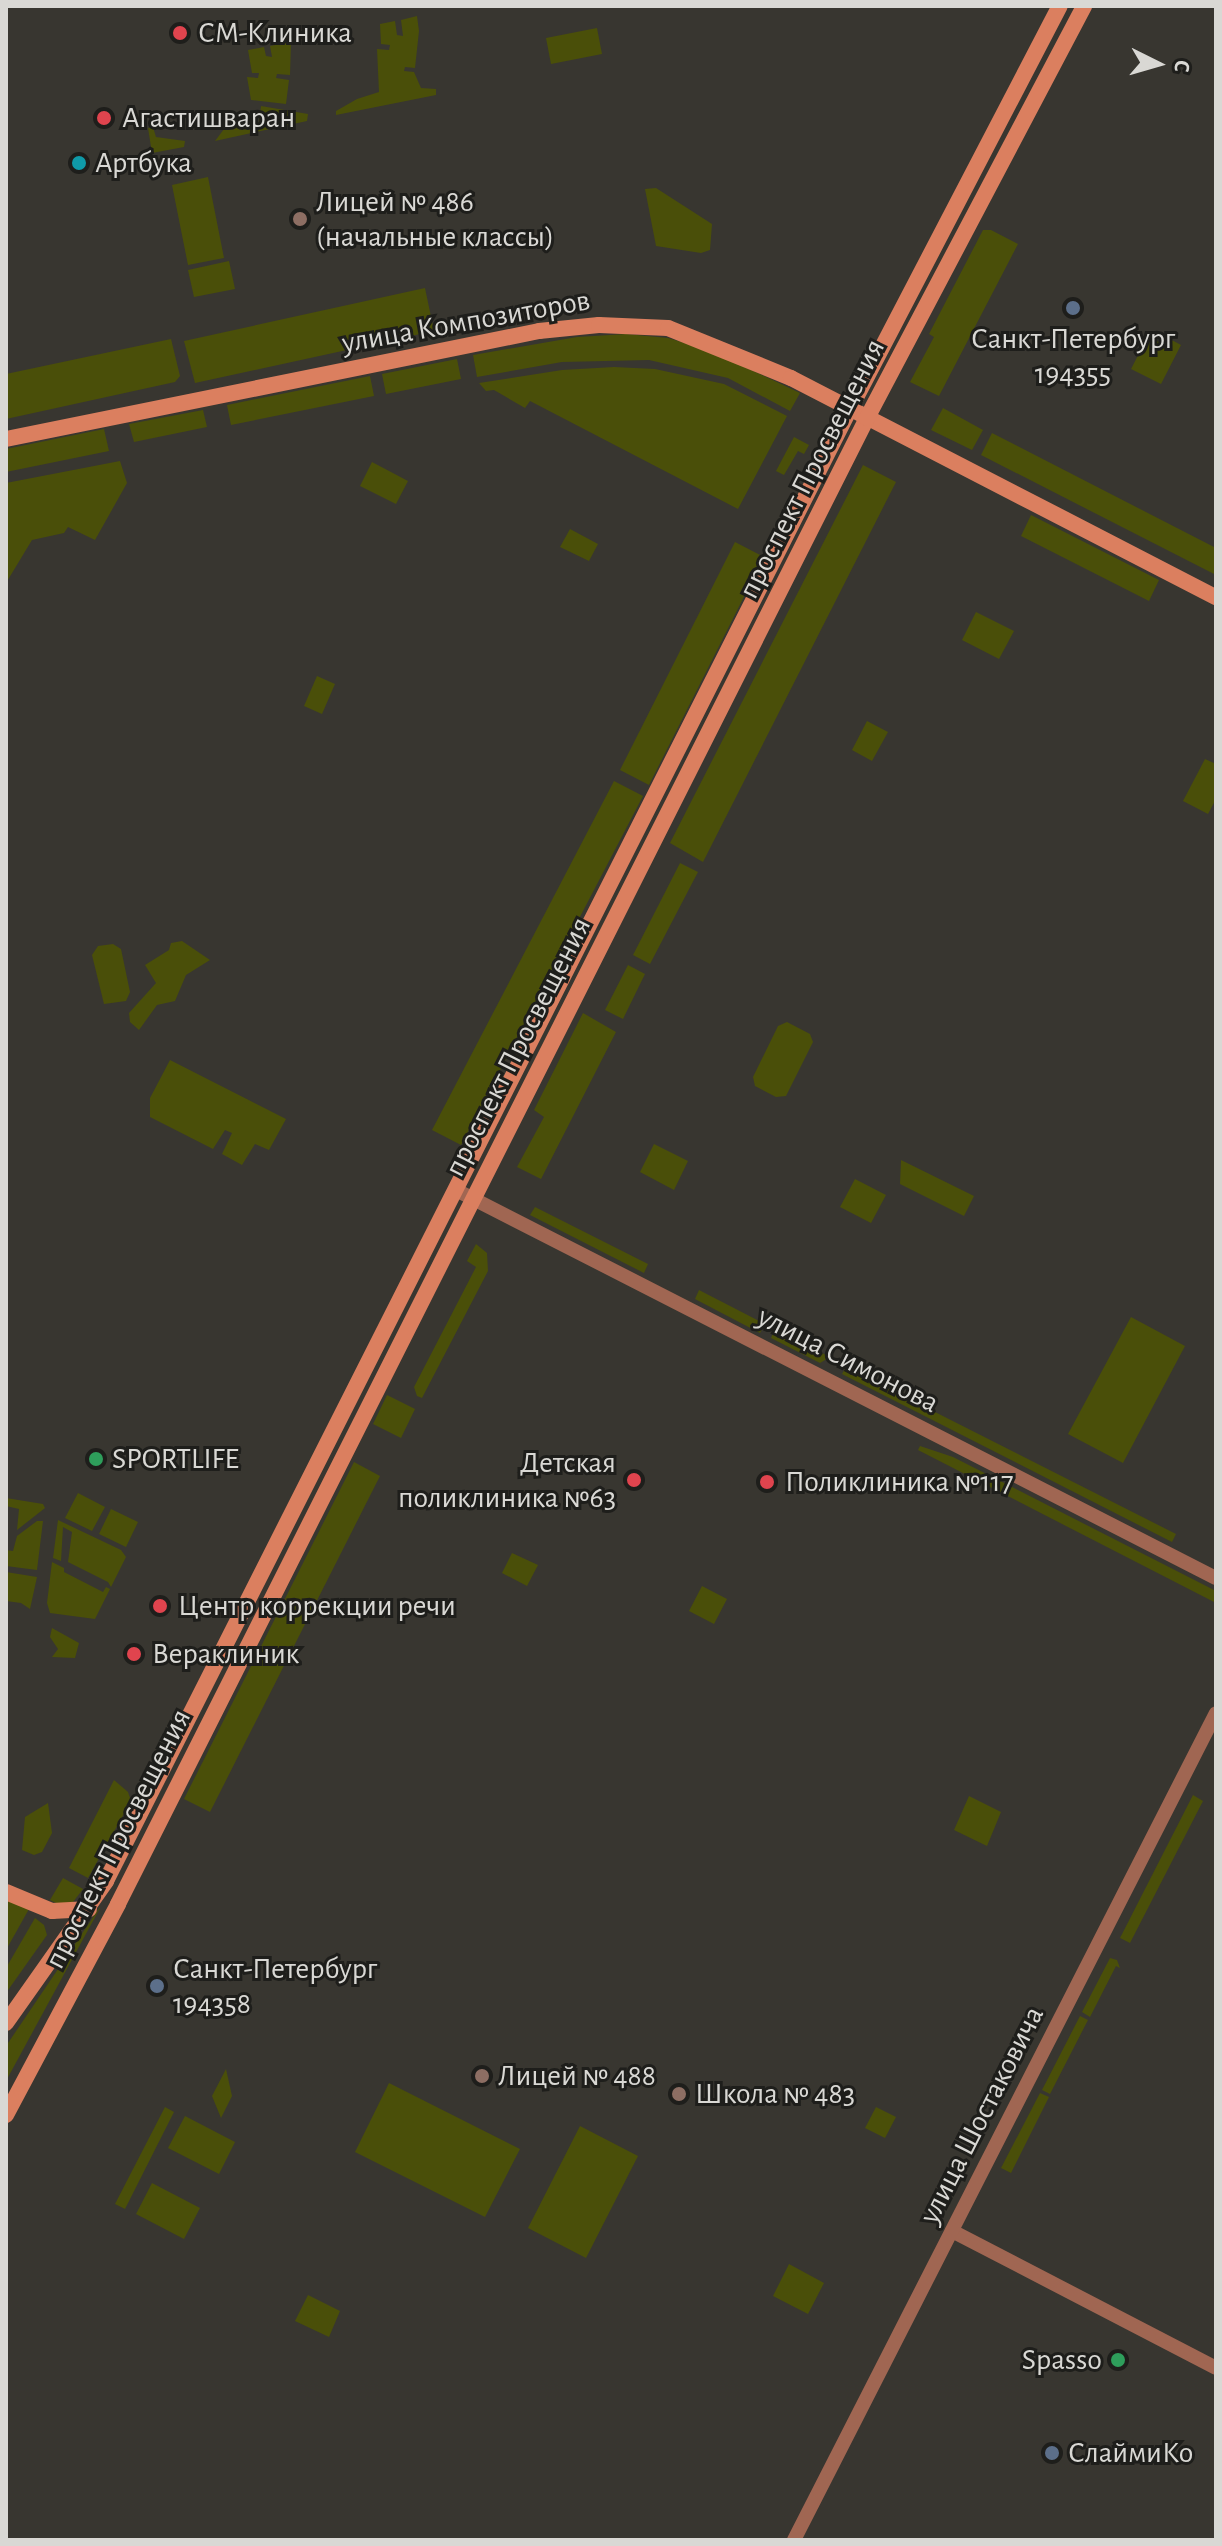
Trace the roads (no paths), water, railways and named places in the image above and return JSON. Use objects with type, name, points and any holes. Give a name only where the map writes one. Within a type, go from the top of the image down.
[{"type":"main road","name":"проспект Просвещения","points":[[6,2023],[89,1909],[130,1835],[852,406],[1060,6]]},
{"type":"main road","name":"проспект Просвещения","points":[[7,2109],[118,1904],[870,415],[1084,6]]},
{"type":"main road","name":"улица Композиторов","points":[[6,429],[538,325],[612,318],[670,320],[710,331],[852,406],[1216,587]]},
{"type":"main road","name":"улица Композиторов","points":[[6,439],[539,331],[599,325],[668,328],[687,334],[760,363],[852,406]]},
{"type":"main road","name":"улица Композиторов","points":[[870,415],[1216,597]]},
{"type":"main road","points":[[6,1892],[52,1911],[89,1909]]},
{"type":"street","name":"улица Симонова","points":[[456,1190],[1216,1578]]},
{"type":"street","name":"улица Шостаковича","points":[[794,2540],[1216,1713]]},
{"type":"street","points":[[952,2231],[1216,2368]]},
{"type":"place","name":"СМ-Клиника","points":[[180,33]]},
{"type":"place","name":"Агастишваран","points":[[104,118]]},
{"type":"place","name":"Артбука","points":[[79,163]]},
{"type":"place","name":"Лицей № 486 (начальные классы)","points":[[300,219]]},
{"type":"place","name":"Санкт-Петербург 194355","points":[[1073,308]]},
{"type":"place","name":"SPORTLIFE","points":[[96,1459]]},
{"type":"place","name":"Детская поликлиника №63","points":[[634,1480]]},
{"type":"place","name":"Поликлиника №117","points":[[767,1482]]},
{"type":"place","name":"Центр коррекции речи","points":[[160,1606]]},
{"type":"place","name":"Вераклиник","points":[[134,1654]]},
{"type":"place","name":"Санкт-Петербург 194358","points":[[157,1986]]},
{"type":"place","name":"Лицей № 488","points":[[482,2076]]},
{"type":"place","name":"Школа № 483","points":[[679,2094]]},
{"type":"place","name":"Spasso","points":[[1118,2360]]},
{"type":"place","name":"СлаймиКо","points":[[1052,2453]]}]
